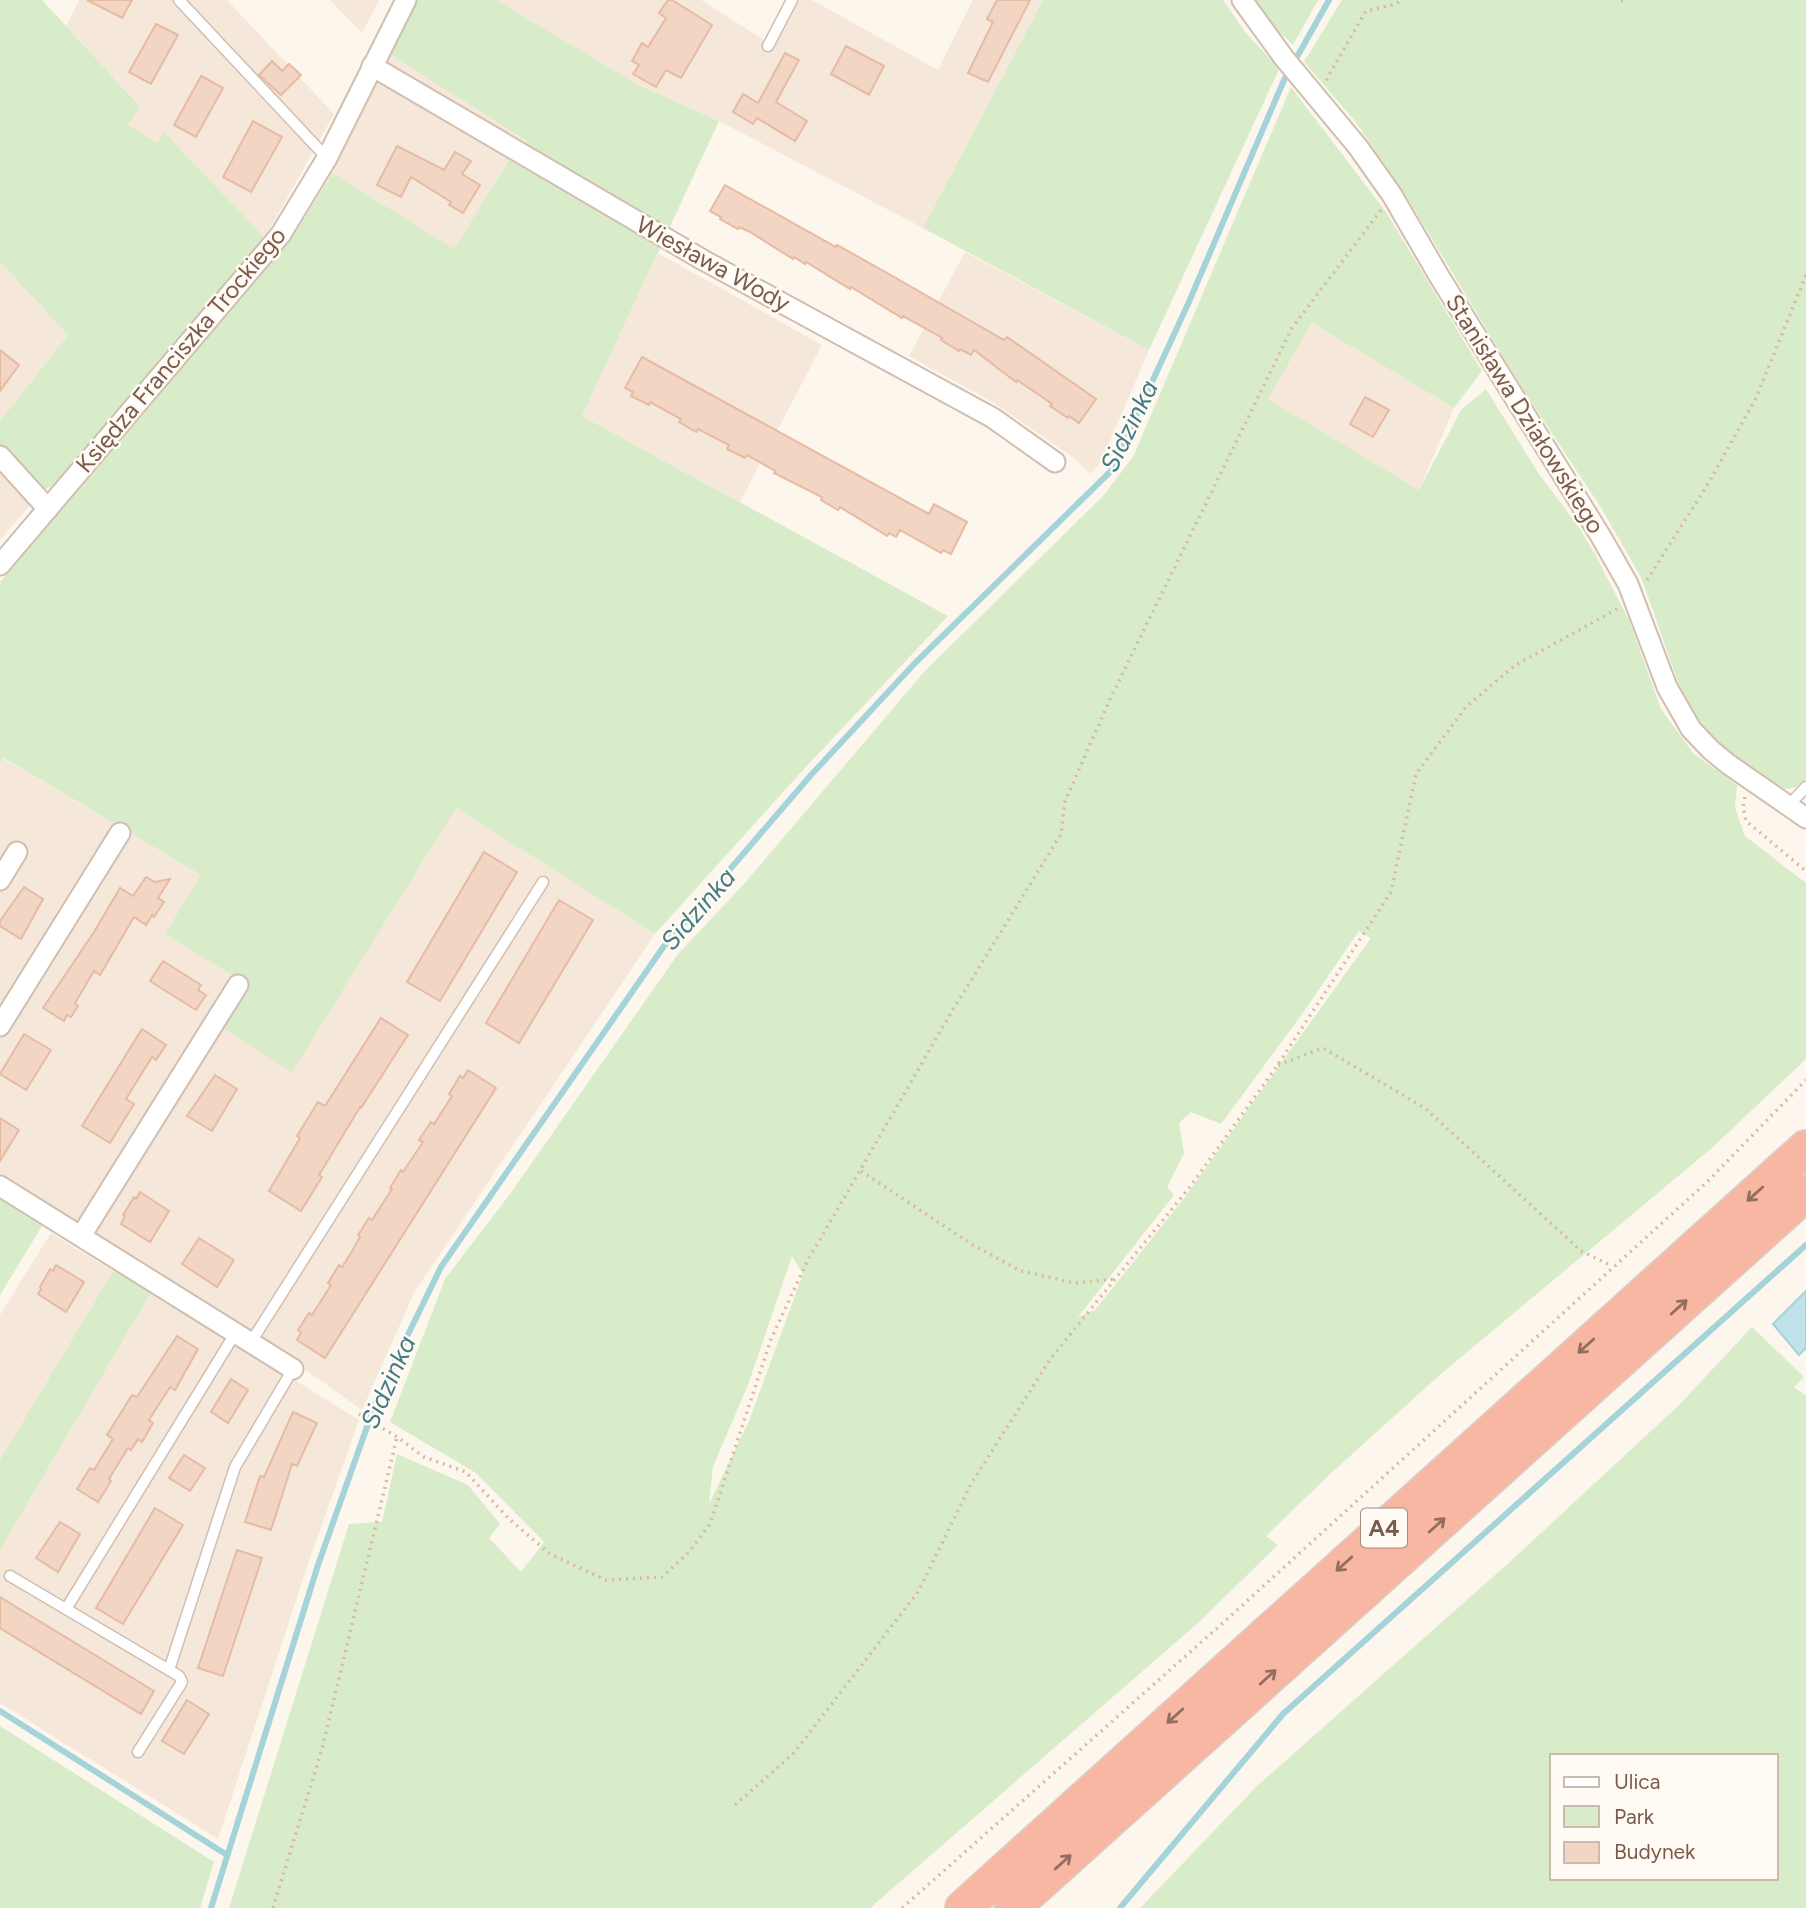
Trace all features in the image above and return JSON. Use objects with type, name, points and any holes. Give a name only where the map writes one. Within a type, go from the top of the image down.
[{"type":"highway","name":"A4","points":[[963,1908],[1806,1148]]},
{"type":"highway","name":"A4","points":[[1012,1908],[1806,1193]]},
{"type":"street","name":"Księdza Franciszka Trockiego","points":[[0,565],[281,234],[327,158],[406,0]]},
{"type":"street","name":"Stanisława Działowskiego","points":[[1242,0],[1358,147],[1392,195],[1439,276],[1600,535],[1634,600],[1667,687],[1691,729],[1711,750],[1806,818]]},
{"type":"street","name":"Wiesława Wody","points":[[372,66],[673,242],[993,418],[1055,462]]},
{"type":"street","points":[[0,456],[48,509]]},
{"type":"street","points":[[0,1026],[120,833]]},
{"type":"street","points":[[0,880],[17,852]]},
{"type":"street","points":[[81,1236],[238,985]]},
{"type":"street","points":[[0,1186],[293,1369]]},
{"type":"lane","points":[[180,0],[327,158]]},
{"type":"lane","points":[[768,46],[792,0]]},
{"type":"lane","points":[[1788,806],[1806,787]]},
{"type":"lane","points":[[66,1609],[543,883]]},
{"type":"lane","points":[[169,1670],[235,1467],[293,1369]]},
{"type":"lane","points":[[10,1576],[179,1676],[182,1682],[138,1752]]},
{"type":"path","points":[[1317,96],[1366,10],[1396,4],[1401,0]]},
{"type":"path","points":[[359,1415],[378,1424],[424,1457],[466,1472],[508,1518],[550,1554],[606,1580],[662,1577],[690,1551],[710,1524],[771,1339],[807,1262],[954,1008],[1060,834],[1065,801],[1112,695],[1292,328],[1392,195]]},
{"type":"path","points":[[735,1805],[793,1754],[918,1592],[971,1484],[1051,1358],[1189,1188],[1276,1066],[1391,892],[1416,774],[1466,707],[1514,666],[1634,600],[1708,484],[1756,398],[1806,275]]},
{"type":"path","points":[[1755,783],[1745,797],[1743,807],[1746,821],[1806,871]]},
{"type":"path","points":[[1276,1066],[1324,1048],[1425,1108],[1581,1251],[1612,1267]]},
{"type":"path","points":[[902,1908],[1224,1622],[1707,1182],[1806,1080]]},
{"type":"path","points":[[861,1171],[973,1245],[1021,1271],[1075,1283],[1115,1279]]},
{"type":"path","points":[[273,1908],[322,1749],[397,1437]]},
{"type":"shaded area","points":[[79,0],[227,0],[334,114],[265,238],[165,133],[158,143],[128,125],[140,105],[66,26]]},
{"type":"shaded area","points":[[330,0],[379,0],[362,33]]},
{"type":"shaded area","points":[[496,0],[701,0],[764,40],[785,0],[812,0],[938,70],[973,0],[1043,0],[923,228],[719,121],[639,85]]},
{"type":"shaded area","points":[[388,53],[527,140],[508,162],[454,250],[332,173]]},
{"type":"shaded area","points":[[965,252],[1149,350],[1101,462],[1090,474],[1074,458],[994,403],[909,356]]},
{"type":"shaded area","points":[[658,253],[822,345],[740,502],[582,416]]},
{"type":"shaded area","points":[[0,262],[68,335],[0,421]]},
{"type":"shaded area","points":[[1312,323],[1454,408],[1419,490],[1268,399]]},
{"type":"shaded area","points":[[0,445],[42,490],[29,497],[30,505],[0,540]]},
{"type":"shaded area","points":[[3,758],[201,875],[237,979],[84,1228],[0,1175],[0,763]]},
{"type":"shaded area","points":[[456,808],[655,934],[415,1291],[362,1410],[296,1363],[95,1237],[95,1225],[219,1026],[292,1071]]},
{"type":"shaded area","points":[[51,1233],[113,1271],[0,1460],[0,1315]]},
{"type":"shaded area","points":[[152,1291],[359,1420],[308,1564],[218,1839],[0,1703],[0,1550]]},
{"type":"green space","points":[[0,0],[42,0],[140,106],[128,125],[158,143],[164,132],[265,238],[129,400],[51,487],[42,490],[0,445],[0,421],[68,335],[0,262]]},
{"type":"green space","points":[[416,0],[496,0],[639,85],[719,121],[582,416],[948,616],[803,770],[655,934],[456,808],[292,1072],[219,1026],[245,983],[165,934],[201,875],[4,758],[0,763],[0,582],[293,237],[332,173],[454,249],[508,162],[527,141],[388,53]]},
{"type":"green space","points":[[1043,0],[1223,0],[1246,33],[1279,69],[1149,350],[923,228]]},
{"type":"green space","points":[[1250,0],[1318,0],[1293,45]]},
{"type":"green space","points":[[1342,0],[1806,0],[1806,779],[1796,787],[1773,787],[1723,748],[1699,722],[1684,699],[1641,577],[1600,506],[1522,388],[1406,196],[1355,121],[1304,62]]},
{"type":"green space","points":[[1291,87],[1386,212],[1482,371],[1454,408],[1312,323],[1268,399],[1419,490],[1461,410],[1486,389],[1539,474],[1580,529],[1596,556],[1629,620],[1661,709],[1693,753],[1737,785],[1735,808],[1745,836],[1806,883],[1806,1059],[1713,1147],[1442,1373],[1329,1475],[1266,1536],[1278,1545],[1198,1623],[870,1908],[229,1908],[349,1524],[382,1522],[397,1454],[468,1485],[500,1524],[489,1538],[521,1572],[544,1542],[476,1473],[390,1422],[445,1279],[510,1194],[678,954],[744,884],[924,672],[1103,496],[1133,457]],"holes":[[[1359,931],[1371,938],[1185,1197],[1095,1310],[1078,1317],[1174,1195],[1167,1187],[1184,1153],[1179,1123],[1191,1112],[1221,1124]],[[792,1256],[803,1274],[749,1421],[709,1504],[713,1467],[749,1382]]]},
{"type":"green space","points":[[0,1199],[42,1226],[0,1295]]},
{"type":"green space","points":[[113,1271],[152,1291],[0,1550],[0,1460]]},
{"type":"green space","points":[[1752,1327],[1804,1377],[1794,1387],[1806,1396],[1806,1908],[1140,1908],[1257,1786],[1512,1560],[1679,1405]]},
{"type":"green space","points":[[0,1726],[214,1862],[200,1908],[0,1908]]},
{"type":"water","points":[[1806,1291],[1806,1348],[1799,1355],[1773,1324]]},
{"type":"building","points":[[87,0],[132,0],[122,18]]},
{"type":"building","points":[[668,0],[712,25],[681,78],[666,70],[656,87],[633,74],[639,65],[632,61],[642,43],[648,47],[666,18],[659,13]]},
{"type":"building","points":[[997,0],[1030,0],[988,82],[968,73],[993,22],[987,19]]},
{"type":"building","points":[[156,24],[178,35],[151,84],[129,72]]},
{"type":"building","points":[[846,46],[884,66],[869,95],[831,74]]},
{"type":"building","points":[[785,53],[799,60],[776,102],[807,121],[795,141],[757,118],[753,124],[733,112],[743,94],[758,103]]},
{"type":"building","points":[[272,61],[282,71],[289,64],[301,75],[281,95],[259,75]]},
{"type":"building","points":[[201,76],[223,88],[196,137],[174,125]]},
{"type":"building","points":[[253,121],[282,137],[251,192],[223,177]]},
{"type":"building","points":[[397,146],[444,170],[455,152],[471,161],[462,174],[480,185],[463,213],[449,205],[451,202],[411,177],[401,197],[377,185]]},
{"type":"building","points":[[725,185],[1004,340],[1007,337],[1096,399],[1079,423],[1069,416],[1068,418],[974,350],[971,355],[960,349],[959,351],[932,332],[903,316],[902,318],[806,262],[805,264],[794,257],[793,259],[750,232],[720,219],[721,217],[710,211]]},
{"type":"building","points":[[0,350],[19,365],[0,391]]},
{"type":"building","points":[[642,357],[929,514],[934,504],[967,522],[951,554],[943,550],[941,553],[900,530],[896,537],[889,533],[887,536],[747,455],[745,458],[727,449],[729,445],[698,429],[696,432],[679,422],[681,419],[650,402],[649,405],[631,396],[633,392],[625,388]]},
{"type":"building","points":[[1365,397],[1389,410],[1373,437],[1350,424]]},
{"type":"building","points":[[484,852],[517,872],[440,1001],[407,982]]},
{"type":"building","points":[[146,877],[155,882],[170,879],[158,898],[164,902],[154,917],[152,915],[146,925],[134,917],[100,975],[94,971],[75,1003],[78,1006],[71,1017],[67,1015],[64,1021],[43,1008],[120,888],[133,896]]},
{"type":"building","points":[[24,887],[43,899],[21,939],[0,926],[0,921]]},
{"type":"building","points":[[559,900],[593,920],[519,1043],[486,1023]]},
{"type":"building","points":[[163,961],[201,985],[198,990],[206,995],[196,1010],[150,981]]},
{"type":"building","points":[[381,1018],[408,1035],[360,1107],[319,1175],[322,1177],[301,1211],[269,1191],[318,1102],[325,1106]]},
{"type":"building","points":[[142,1029],[166,1045],[156,1060],[152,1057],[126,1099],[134,1104],[110,1143],[82,1126]]},
{"type":"building","points":[[24,1034],[51,1050],[26,1090],[0,1074]]},
{"type":"building","points":[[468,1070],[496,1088],[325,1358],[297,1340],[301,1333],[298,1330],[309,1313],[312,1315],[331,1285],[328,1283],[339,1265],[342,1267],[351,1253],[360,1237],[358,1235],[369,1218],[372,1220],[401,1170],[403,1172],[423,1142],[419,1140],[431,1122],[434,1124],[452,1096],[449,1094],[460,1076],[463,1078]]},
{"type":"building","points":[[215,1075],[237,1089],[212,1131],[187,1116]]},
{"type":"building","points":[[0,1118],[19,1130],[0,1161]]},
{"type":"building","points":[[140,1192],[169,1211],[150,1242],[121,1224],[125,1216],[123,1215]]},
{"type":"building","points":[[199,1238],[234,1260],[217,1287],[182,1264]]},
{"type":"building","points":[[56,1265],[84,1282],[66,1312],[38,1294],[50,1269],[53,1271]]},
{"type":"building","points":[[177,1336],[198,1349],[175,1390],[170,1387],[149,1420],[153,1423],[142,1442],[138,1439],[131,1450],[128,1448],[98,1502],[77,1489],[90,1468],[94,1470],[113,1439],[107,1435],[132,1395],[137,1397]]},
{"type":"building","points":[[231,1379],[248,1390],[228,1423],[211,1412]]},
{"type":"building","points":[[293,1412],[317,1423],[297,1466],[292,1464],[271,1530],[245,1522],[260,1476],[264,1477]]},
{"type":"building","points":[[184,1455],[205,1468],[190,1491],[169,1478]]},
{"type":"building","points":[[155,1508],[183,1525],[123,1624],[96,1608]]},
{"type":"building","points":[[60,1522],[80,1534],[58,1572],[36,1558]]},
{"type":"building","points":[[237,1550],[262,1558],[223,1676],[198,1668]]},
{"type":"building","points":[[0,1597],[154,1691],[141,1714],[0,1628]]},
{"type":"building","points":[[187,1700],[209,1714],[184,1754],[162,1741]]},
{"type":"waterway","name":"Sidzinka","points":[[211,1908],[318,1565],[378,1396],[441,1267],[664,946],[811,775],[915,663],[1111,471],[1188,304],[1284,80],[1329,0]]},
{"type":"waterway","points":[[1120,1908],[1283,1714],[1806,1245]]},
{"type":"waterway","points":[[0,1711],[227,1855]]}]
